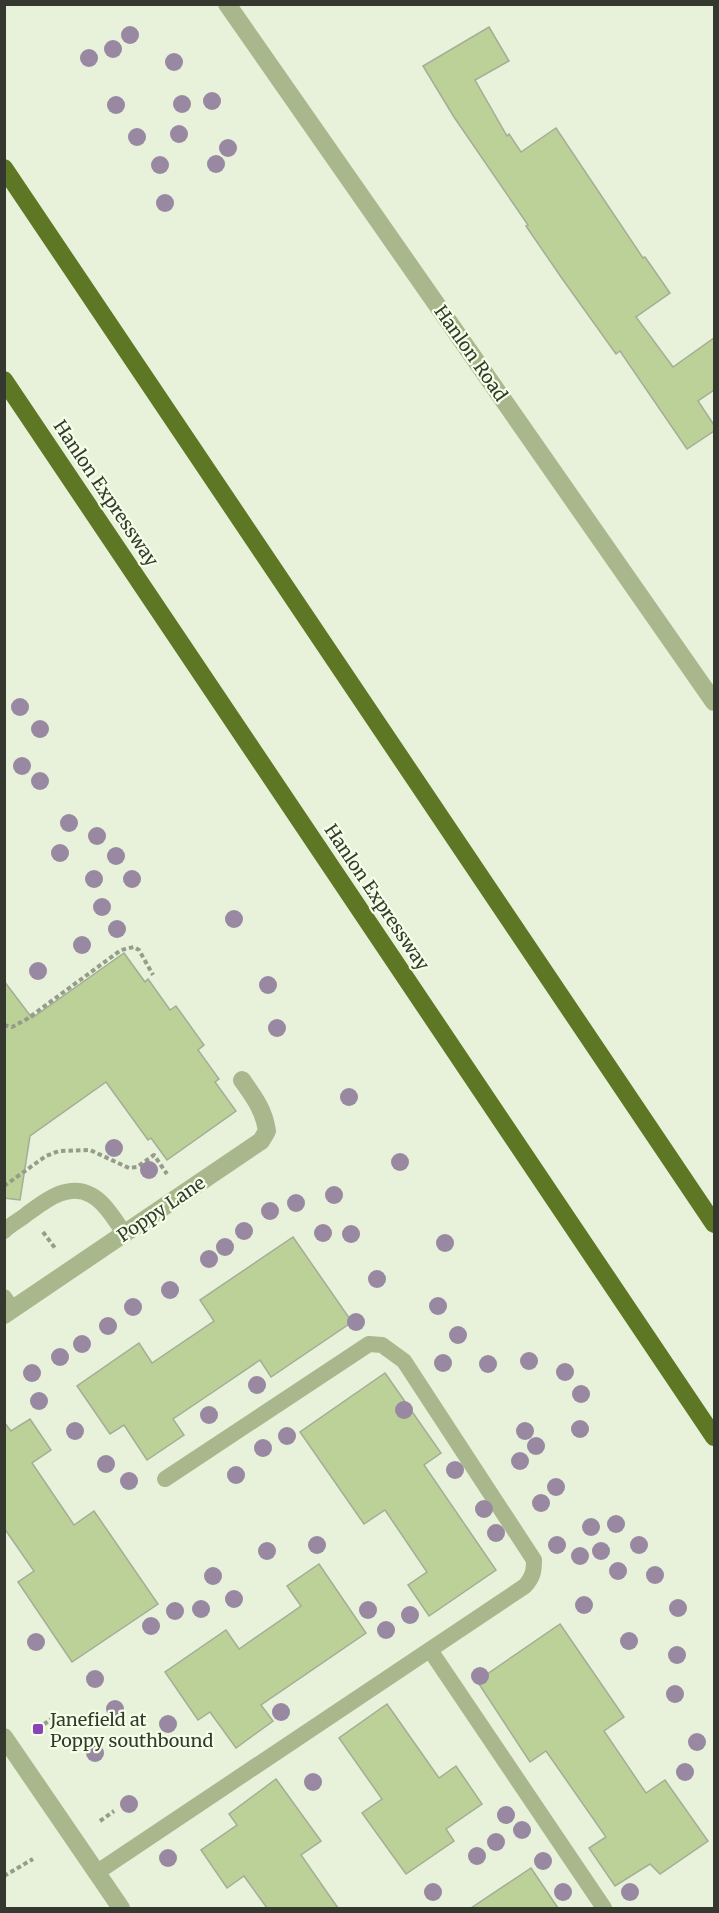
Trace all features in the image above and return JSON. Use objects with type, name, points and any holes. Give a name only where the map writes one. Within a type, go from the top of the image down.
[{"type":"highway","points":[[4,168],[714,1224]]},
{"type":"highway","name":"Hanlon Expressway","points":[[4,380],[714,1437]]},
{"type":"street","name":"Hanlon Road","points":[[227,4],[714,702]]},
{"type":"street","name":"Poppy Lane","points":[[7,1307],[125,1234],[261,1141],[267,1131],[266,1120],[261,1107],[242,1080]]},
{"type":"street","points":[[4,1737],[122,1908]]},
{"type":"lane","points":[[4,1231],[54,1196],[67,1191],[80,1191],[91,1195],[101,1203],[125,1234]]},
{"type":"lane","points":[[96,1873],[525,1586],[534,1570],[534,1560],[404,1361],[382,1345],[369,1344],[165,1479]]},
{"type":"lane","points":[[430,1650],[604,1908]]},
{"type":"path","points":[[4,1025],[12,1027],[27,1019],[122,950],[134,947],[138,950],[153,975]]},
{"type":"path","points":[[4,1186],[46,1156],[59,1151],[78,1149],[90,1150],[129,1168],[137,1167],[154,1155],[168,1175]]},
{"type":"path","points":[[159,1181],[177,1169]]},
{"type":"path","points":[[38,1728],[51,1719]]},
{"type":"path","points":[[100,1821],[114,1810]]},
{"type":"path","points":[[4,1876],[33,1859]]},
{"type":"building","points":[[489,27],[509,61],[475,80],[507,136],[509,134],[521,152],[556,128],[643,258],[645,257],[670,293],[636,317],[673,367],[714,338],[714,390],[698,401],[714,425],[714,431],[687,449],[620,351],[616,354],[561,277],[454,117],[423,66]]},
{"type":"building","points":[[124,953],[145,982],[148,979],[170,1010],[176,1006],[204,1045],[198,1050],[219,1079],[215,1082],[236,1111],[167,1160],[151,1138],[148,1140],[106,1082],[30,1136],[20,1200],[4,1198],[4,981],[32,1018]]},
{"type":"building","points":[[293,1237],[352,1322],[271,1377],[260,1360],[173,1419],[184,1435],[147,1460],[124,1425],[110,1434],[77,1386],[139,1343],[152,1363],[214,1321],[200,1300]]},
{"type":"building","points":[[385,1373],[441,1453],[424,1465],[496,1570],[429,1616],[408,1585],[427,1572],[385,1510],[364,1524],[300,1432]]},
{"type":"building","points":[[30,1419],[51,1450],[32,1463],[74,1525],[94,1511],[158,1604],[72,1662],[18,1582],[34,1571],[4,1528],[4,1422],[11,1431]]},
{"type":"building","points":[[319,1564],[366,1633],[261,1705],[273,1721],[236,1748],[210,1712],[198,1720],[165,1672],[226,1630],[239,1649],[301,1606],[287,1586]]},
{"type":"building","points":[[560,1624],[624,1717],[604,1731],[646,1793],[665,1780],[708,1841],[660,1874],[650,1864],[615,1886],[589,1848],[606,1837],[546,1751],[530,1762],[477,1681]]},
{"type":"building","points":[[387,1704],[439,1778],[456,1766],[482,1804],[446,1829],[454,1841],[406,1874],[362,1813],[382,1799],[339,1738]]},
{"type":"building","points":[[276,1779],[321,1841],[301,1855],[338,1908],[267,1908],[244,1876],[227,1888],[201,1850],[237,1825],[229,1814]]},
{"type":"building","points":[[531,1868],[558,1908],[471,1908]]},
{"type":"place","name":"Janefield at Poppy southbound","points":[[38,1729]]}]
